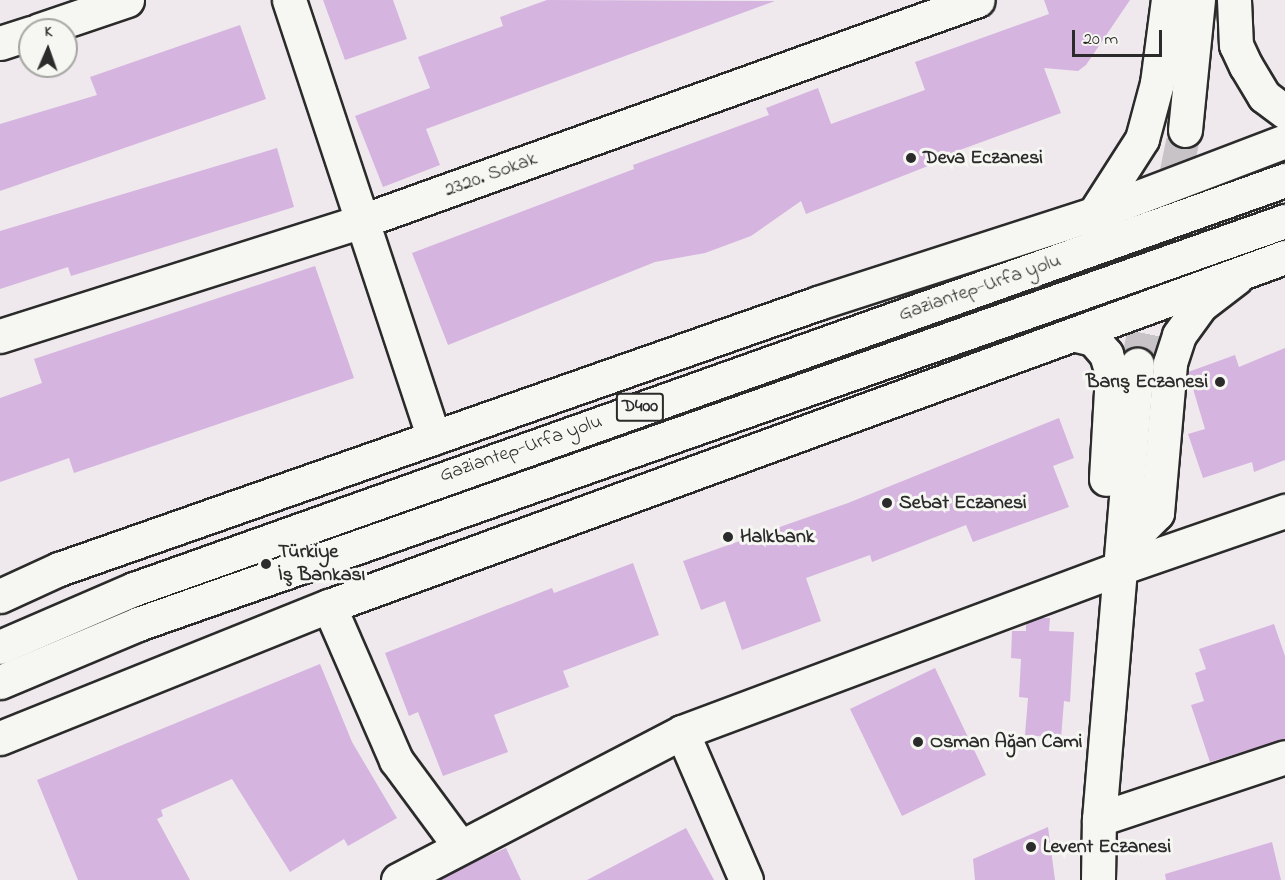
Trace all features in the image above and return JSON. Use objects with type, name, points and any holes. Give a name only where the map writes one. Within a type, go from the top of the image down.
[{"type":"main road","points":[[74,18],[127,0]]},
{"type":"main road","points":[[289,0],[434,438]]},
{"type":"main road","name":"2320. Sokak","points":[[0,336],[362,221],[978,0]]},
{"type":"main road","points":[[1094,214],[1142,139],[1157,83],[1168,0]]},
{"type":"main road","points":[[1185,130],[1198,0]]},
{"type":"main road","points":[[1234,0],[1236,45],[1264,96],[1285,112]]},
{"type":"main road","points":[[0,43],[18,37]]},
{"type":"main road","points":[[0,596],[59,569],[818,303],[1094,214],[1285,141]]},
{"type":"main road","name":"Gaziantep-Urfa yolu","points":[[0,647],[178,573],[1285,180]]},
{"type":"main road","name":"Gaziantep-Urfa yolu","points":[[0,682],[138,624],[1285,221]]},
{"type":"main road","points":[[0,738],[329,606],[1285,257]]},
{"type":"main road","points":[[1121,557],[1157,513],[1170,363],[1179,335],[1201,305],[1243,272]]},
{"type":"main road","points":[[1076,335],[1094,339],[1107,354],[1112,374],[1105,499],[1121,557]]},
{"type":"main road","points":[[1098,880],[1099,819],[1137,365]]},
{"type":"main road","points":[[398,880],[459,845],[682,732],[1121,557],[1285,511]]},
{"type":"main road","points":[[329,606],[396,760],[459,845]]},
{"type":"main road","points":[[682,732],[746,880]]},
{"type":"main road","points":[[1099,819],[1285,757]]},
{"type":"building","points":[[323,0],[393,0],[407,39],[345,60]]},
{"type":"building","points":[[547,0],[775,1],[426,129],[440,165],[383,187],[355,116],[430,88],[418,57],[503,26],[500,17]]},
{"type":"building","points":[[1044,0],[1130,0],[1086,65],[1078,71],[1044,68],[1061,113],[927,162],[928,166],[806,214],[801,201],[751,236],[705,253],[655,262],[448,345],[412,253],[634,169],[633,165],[769,115],[766,108],[818,88],[831,124],[925,90],[915,62],[1049,14]]},
{"type":"building","points":[[240,25],[266,99],[0,191],[0,124],[97,95],[90,77]]},
{"type":"building","points":[[277,148],[294,207],[71,276],[68,267],[0,289],[0,231]]},
{"type":"building","points":[[315,266],[354,378],[74,473],[69,458],[0,482],[0,398],[42,383],[34,359]]},
{"type":"building","points":[[1285,348],[1285,460],[1254,472],[1252,462],[1203,478],[1188,434],[1205,429],[1188,372],[1235,355],[1239,367]]},
{"type":"building","points":[[1059,418],[1074,458],[1053,466],[1069,507],[973,542],[966,525],[872,562],[870,555],[806,578],[821,621],[742,650],[725,601],[701,610],[683,561],[848,503]]},
{"type":"building","points":[[633,563],[659,635],[563,671],[569,687],[494,715],[508,752],[443,776],[418,712],[409,716],[385,653],[552,588],[554,593]]},
{"type":"building","points":[[1041,618],[1050,618],[1049,631],[1074,632],[1070,702],[1064,701],[1061,738],[1025,735],[1028,698],[1019,697],[1021,659],[1011,658],[1012,631],[1026,631],[1026,623]]},
{"type":"building","points":[[1274,624],[1285,656],[1285,739],[1210,762],[1191,705],[1204,701],[1195,673],[1206,669],[1199,649]]},
{"type":"building","points":[[320,664],[352,742],[397,818],[348,846],[344,839],[290,872],[232,779],[161,810],[163,816],[157,819],[190,880],[78,880],[37,780]]},
{"type":"building","name":"Osman Ağan Cami","points":[[935,668],[986,775],[902,816],[850,709]]},
{"type":"building","points":[[1048,827],[1055,880],[975,880],[973,859]]},
{"type":"building","points":[[686,828],[714,880],[587,880]]},
{"type":"building","points":[[1272,842],[1281,880],[1166,880],[1165,874]]},
{"type":"building","points":[[506,848],[521,880],[439,880],[465,866]]},
{"type":"tunnel","points":[[1137,365],[1185,130]]},
{"type":"place","name":"Deva Eczanesi","points":[[911,158]]},
{"type":"place","name":"Barış Eczanesi","points":[[1220,382]]},
{"type":"place","name":"Sebat Eczanesi","points":[[887,503]]},
{"type":"place","name":"Halkbank","points":[[728,537]]},
{"type":"place","name":"Türkiye İş Bankası","points":[[266,564]]},
{"type":"place","name":"Osman Ağan Cami","points":[[918,742]]},
{"type":"place","name":"Levent Eczanesi","points":[[1031,847]]}]
